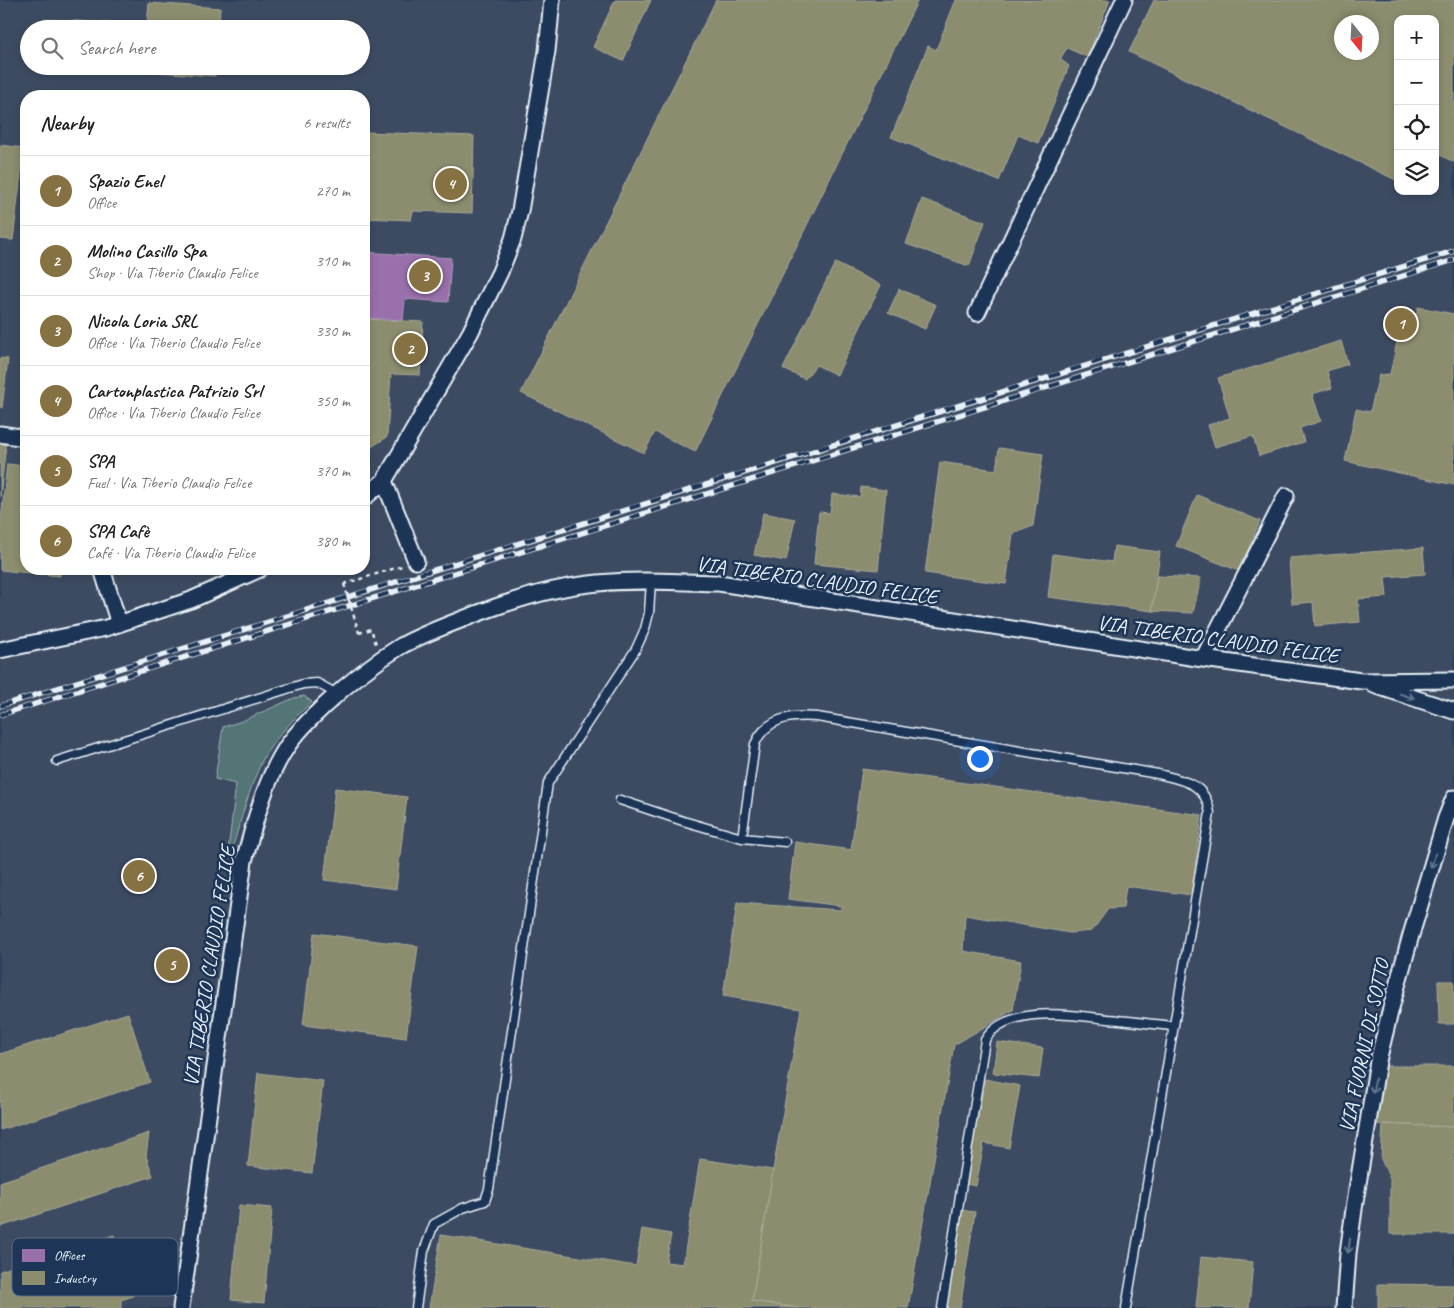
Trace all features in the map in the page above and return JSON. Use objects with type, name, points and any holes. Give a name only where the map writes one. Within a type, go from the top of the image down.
[{"type":"street","points":[[370,493],[384,480],[470,333],[500,272],[513,239],[520,211],[545,60],[552,0]]},
{"type":"street","points":[[976,313],[1124,0]]},
{"type":"street","points":[[0,434],[20,437]]},
{"type":"street","points":[[384,480],[416,561]]},
{"type":"street","points":[[1203,659],[1286,496]]},
{"type":"street","points":[[104,575],[119,624]]},
{"type":"street","points":[[0,650],[106,628],[191,600],[247,575]]},
{"type":"street","name":"VIA TIBERIO CLAUDIO FELICE","points":[[181,1308],[244,861],[259,807],[271,778],[288,746],[308,721],[369,668],[402,646],[442,627],[493,607],[552,590],[598,583],[651,581],[719,583],[1203,659],[1361,681]]},
{"type":"street","points":[[1361,681],[1454,680]]},
{"type":"street","points":[[1361,681],[1454,712]]},
{"type":"street","name":"VIA FUORNI DI SOTTO","points":[[1344,1308],[1348,1253],[1378,1061],[1411,934],[1446,818],[1454,798]]},
{"type":"lane","points":[[416,1308],[424,1251],[434,1224],[463,1208],[485,1201],[489,1189],[548,783],[636,648],[645,629],[649,613],[651,581]]},
{"type":"lane","points":[[57,761],[303,684],[317,683],[337,694]]},
{"type":"lane","points":[[742,838],[756,744],[762,731],[780,719],[799,716],[817,717],[1158,774],[1190,783],[1206,797],[1210,813],[1126,1308]]},
{"type":"lane","points":[[620,800],[742,838],[785,842]]},
{"type":"lane","points":[[942,1308],[985,1040],[990,1033],[1015,1019],[1033,1015],[1061,1014],[1174,1026]]},
{"type":"path","points":[[374,638],[371,629],[359,633],[344,584],[416,561]]},
{"type":"shaded area","points":[[0,0],[1454,0],[1454,1308],[0,1308]]},
{"type":"green space","points":[[304,696],[312,702],[284,730],[262,761],[245,805],[232,849],[228,852],[236,784],[215,779],[223,727],[242,721],[294,698]]},
{"type":"building: Offices","points":[[370,252],[451,258],[448,302],[405,299],[403,320],[370,318]]},
{"type":"building: Industry","points":[[615,0],[651,0],[623,61],[593,47]]},
{"type":"building: Industry","points":[[716,0],[918,0],[695,452],[655,432],[644,453],[521,393]]},
{"type":"building: Industry","points":[[956,0],[1110,0],[1087,57],[1067,48],[1060,59],[1069,66],[1038,143],[1018,135],[999,181],[891,137],[928,46],[936,50]]},
{"type":"building: Industry","points":[[1154,0],[1454,0],[1454,162],[1439,154],[1439,15],[1394,15],[1394,179],[1129,52]]},
{"type":"building: Industry","points":[[149,3],[220,8],[219,20],[147,20]]},
{"type":"building: Industry","points":[[370,132],[474,136],[472,213],[413,211],[411,220],[370,218]]},
{"type":"building: Industry","points":[[0,145],[20,148],[20,181],[13,240],[0,239]]},
{"type":"building: Industry","points":[[922,199],[985,222],[969,266],[906,244]]},
{"type":"building: Industry","points":[[835,263],[881,285],[837,375],[816,365],[805,379],[783,369]]},
{"type":"building: Industry","points":[[899,289],[936,305],[925,329],[888,313]]},
{"type":"building: Industry","points":[[1418,307],[1454,314],[1454,485],[1345,461],[1356,409],[1370,412],[1379,375],[1390,374],[1401,324],[1414,327]]},
{"type":"building: Industry","points":[[370,319],[423,322],[420,375],[391,374],[387,437],[370,448]]},
{"type":"building: Industry","points":[[1341,341],[1348,364],[1327,371],[1332,388],[1312,394],[1321,421],[1300,428],[1304,442],[1259,456],[1253,436],[1215,447],[1208,425],[1230,418],[1218,378]]},
{"type":"building: Industry","points":[[0,358],[8,359],[2,408],[0,407]]},
{"type":"building: Industry","points":[[0,443],[6,444],[0,497]]},
{"type":"building: Industry","points":[[999,448],[1043,454],[1033,526],[1013,534],[1006,584],[925,573],[940,462],[996,470]]},
{"type":"building: Industry","points":[[7,464],[20,465],[20,572],[0,570],[0,528]]},
{"type":"building: Industry","points":[[861,487],[886,490],[878,570],[814,564],[819,512],[830,513],[832,494],[860,497]]},
{"type":"building: Industry","points":[[1197,495],[1260,521],[1239,571],[1176,546]]},
{"type":"building: Industry","points":[[763,513],[795,519],[786,561],[754,555]]},
{"type":"building: Industry","points":[[1114,546],[1160,552],[1152,611],[1048,597],[1053,554],[1112,562]]},
{"type":"building: Industry","points":[[1423,548],[1425,574],[1385,577],[1387,597],[1358,599],[1360,622],[1315,626],[1313,602],[1292,604],[1289,558]]},
{"type":"building: Industry","points":[[1157,576],[1201,578],[1193,613],[1152,611]]},
{"type":"building: Industry","points":[[862,769],[1202,815],[1191,895],[1126,886],[1123,908],[1108,909],[1092,931],[1070,933],[965,915],[963,951],[1021,961],[1013,1010],[954,1045],[908,1308],[798,1308],[752,1301],[801,1009],[723,996],[737,903],[841,910],[841,906],[788,899],[795,842],[851,850]]},
{"type":"building: Industry","points":[[335,788],[407,797],[396,889],[324,880]]},
{"type":"building: Industry","points":[[314,933],[418,946],[406,1038],[303,1025]]},
{"type":"building: Industry","points":[[1438,981],[1454,981],[1454,1024],[1439,1024]]},
{"type":"building: Industry","points":[[128,1013],[150,1082],[0,1130],[0,1054]]},
{"type":"building: Industry","points":[[997,1042],[1043,1048],[1039,1078],[993,1073]]},
{"type":"building: Industry","points":[[1382,1066],[1454,1066],[1454,1127],[1372,1125]]},
{"type":"building: Industry","points":[[258,1073],[323,1081],[312,1173],[248,1166]]},
{"type":"building: Industry","points":[[985,1079],[1020,1086],[1009,1148],[984,1143],[976,1186],[965,1184]]},
{"type":"building: Industry","points":[[1383,1124],[1454,1127],[1454,1234],[1390,1234],[1390,1179],[1381,1159]]},
{"type":"building: Industry","points":[[149,1133],[146,1156],[153,1176],[0,1227],[0,1182]]},
{"type":"building: Industry","points":[[700,1159],[773,1170],[752,1301],[798,1308],[429,1308],[441,1235],[636,1266],[642,1229],[671,1234],[666,1262],[683,1264]]},
{"type":"building: Industry","points":[[239,1205],[272,1208],[264,1303],[231,1300]]},
{"type":"building: Industry","points":[[959,1210],[975,1212],[960,1308],[943,1308]]},
{"type":"building: Industry","points":[[114,1235],[115,1238],[104,1238]]},
{"type":"building: Industry","points":[[1201,1257],[1253,1262],[1249,1308],[1196,1308]]},
{"type":"building: Industry","points":[[12,1267],[12,1296],[133,1296],[121,1300],[121,1308],[0,1308],[0,1271]]},
{"type":"building: Industry","points":[[1378,1284],[1454,1285],[1454,1308],[1378,1308]]},
{"type":"railway","points":[[0,706],[1454,251]]},
{"type":"railway","points":[[0,715],[1454,260]]},
{"type":"place","name":"Cartonplastica Patrizio Srl","points":[[451,184]]},
{"type":"place","name":"Nicola Loria SRL","points":[[425,276]]},
{"type":"place","name":"Spazio Enel","points":[[1401,324]]},
{"type":"place","name":"Molino Casillo Spa","points":[[410,349]]},
{"type":"place","name":"SPA Cafè","points":[[139,876]]},
{"type":"place","name":"SPA","points":[[172,965]]}]
